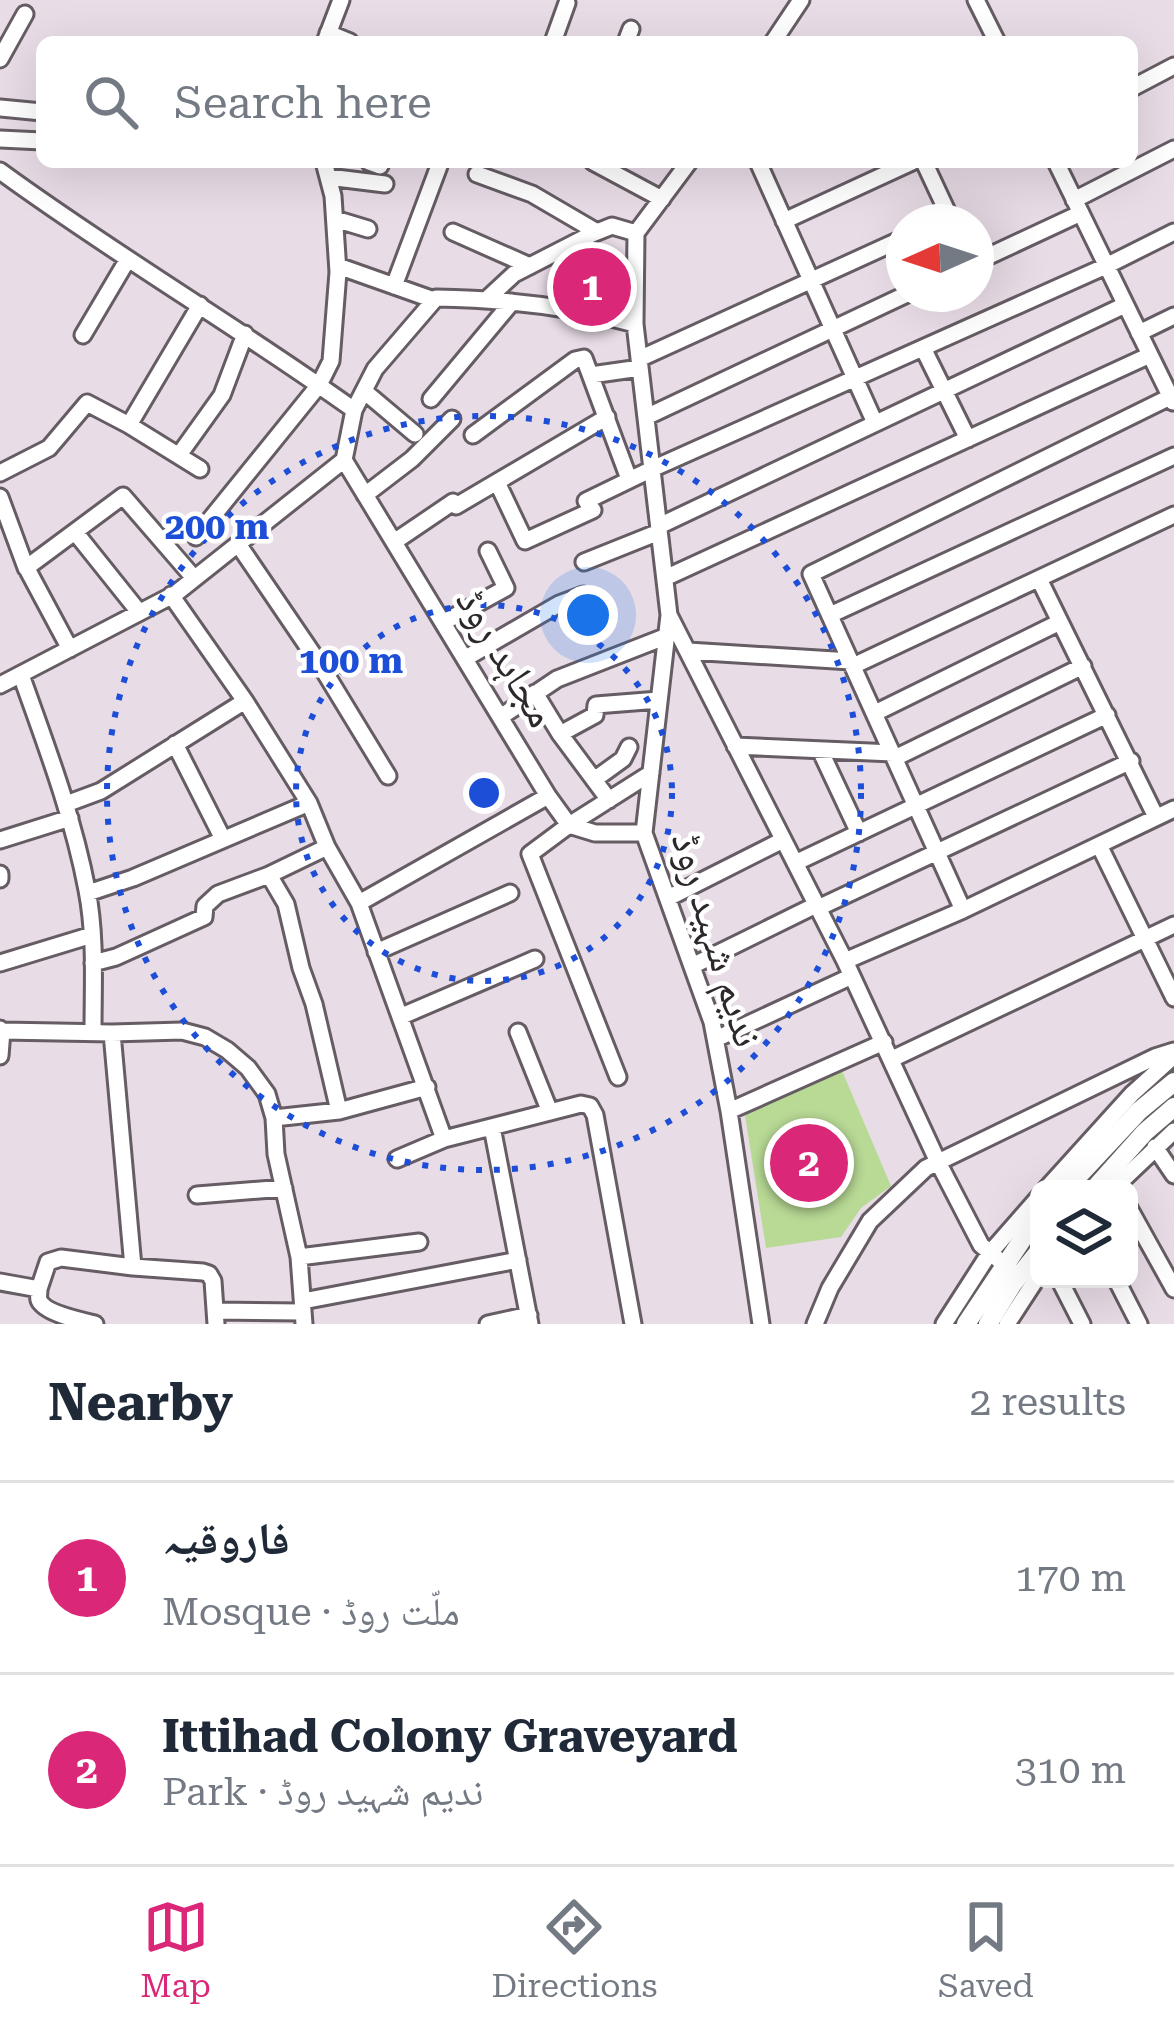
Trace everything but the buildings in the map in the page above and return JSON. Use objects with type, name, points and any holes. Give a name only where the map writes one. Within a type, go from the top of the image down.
[{"type":"main road","points":[[1074,1180],[1138,1111],[1174,1082]]},
{"type":"main road","points":[[1102,1180],[1174,1107]]},
{"type":"main road","points":[[988,1324],[1030,1236]]},
{"type":"main road","points":[[966,1324],[1012,1268]]},
{"type":"street","points":[[326,36],[341,0]]},
{"type":"street","points":[[777,36],[801,0]]},
{"type":"street","points":[[976,0],[994,36]]},
{"type":"street","points":[[555,36],[567,3]]},
{"type":"street","points":[[0,58],[26,14]]},
{"type":"street","points":[[1138,85],[1174,66]]},
{"type":"street","points":[[0,108],[36,111]]},
{"type":"street","points":[[0,139],[36,141]]},
{"type":"street","points":[[994,252],[1174,149]]},
{"type":"street","points":[[394,286],[439,168]]},
{"type":"street","points":[[604,168],[662,199]]},
{"type":"street","points":[[487,299],[514,274],[597,232],[612,226],[636,233],[685,168]]},
{"type":"street","points":[[761,168],[875,423]]},
{"type":"street","points":[[926,168],[941,204]]},
{"type":"street","points":[[963,910],[812,574],[1173,401],[1059,168]]},
{"type":"street","points":[[196,537],[319,385],[331,361],[338,266],[333,196],[326,169],[385,184]]},
{"type":"street","points":[[784,221],[882,169]]},
{"type":"street","points":[[0,172],[354,410]]},
{"type":"street","points":[[477,174],[532,194],[597,232]]},
{"type":"street","points":[[335,219],[368,230]]},
{"type":"street","points":[[453,232],[530,266]]},
{"type":"street","points":[[497,482],[525,542],[592,510],[586,500],[629,479],[1174,232]]},
{"type":"street","name":"ندیم شہید روڈ","points":[[636,233],[635,324],[669,615],[644,833],[712,1022],[761,1324]]},
{"type":"street","points":[[591,375],[639,363],[886,246]]},
{"type":"street","points":[[83,335],[128,259]]},
{"type":"street","points":[[338,266],[434,300],[487,299],[591,311],[635,324]]},
{"type":"street","points":[[0,685],[170,596],[344,460],[354,410],[375,369],[434,300]]},
{"type":"street","points":[[431,399],[512,302]]},
{"type":"street","points":[[646,417],[886,304]]},
{"type":"street","points":[[584,562],[1125,304]]},
{"type":"street","points":[[129,425],[200,305]]},
{"type":"street","points":[[1139,333],[1174,316]]},
{"type":"street","points":[[179,455],[222,395],[245,334]]},
{"type":"street","points":[[923,348],[968,439]]},
{"type":"street","points":[[665,578],[1150,355]]},
{"type":"street","points":[[473,435],[584,358],[629,479]]},
{"type":"street","points":[[364,391],[415,434]]},
{"type":"street","points":[[0,473],[49,448],[87,403],[200,469]]},
{"type":"street","points":[[394,542],[453,502],[457,506],[608,417]]},
{"type":"street","points":[[365,495],[412,459],[452,418]]},
{"type":"street","points":[[830,615],[1174,456]]},
{"type":"street","name":"مجاہد روڈ","points":[[344,460],[569,825]]},
{"type":"street","points":[[26,568],[123,496],[194,578]]},
{"type":"street","points":[[0,497],[26,568],[70,649]]},
{"type":"street","points":[[688,651],[852,663],[1174,515]]},
{"type":"street","points":[[75,532],[140,612]]},
{"type":"street","points":[[238,544],[388,776]]},
{"type":"street","points":[[443,622],[506,588],[488,551]]},
{"type":"street","points":[[1039,579],[1156,817]]},
{"type":"street","points":[[466,658],[583,595]]},
{"type":"street","points":[[170,596],[245,701],[309,803],[359,903],[444,1139]]},
{"type":"street","points":[[669,615],[849,968],[981,1245],[1012,1268]]},
{"type":"street","points":[[875,713],[1060,622]]},
{"type":"street","points":[[502,716],[557,679],[667,636]]},
{"type":"street","points":[[735,746],[894,756],[1083,667]]},
{"type":"street","points":[[21,674],[68,811],[88,893],[93,1031]]},
{"type":"street","points":[[535,693],[609,800]]},
{"type":"street","points":[[560,734],[595,715],[596,705],[659,700]]},
{"type":"street","points":[[0,840],[68,811],[245,701]]},
{"type":"street","points":[[795,863],[1107,715]]},
{"type":"street","points":[[175,744],[223,839]]},
{"type":"street","points":[[594,780],[622,759],[629,747]]},
{"type":"street","points":[[820,750],[859,832]]},
{"type":"street","points":[[692,966],[1131,761]]},
{"type":"street","points":[[618,1077],[530,854],[651,773]]},
{"type":"street","points":[[359,903],[548,796]]},
{"type":"street","points":[[88,893],[309,803]]},
{"type":"street","points":[[716,1039],[963,910],[1174,809]]},
{"type":"street","points":[[569,825],[595,832],[644,833]]},
{"type":"street","points":[[668,898],[783,840]]},
{"type":"street","points":[[1099,845],[1174,998]]},
{"type":"street","points":[[93,963],[116,958],[204,917],[206,906],[218,894],[327,847]]},
{"type":"street","points":[[269,874],[286,904],[339,1111]]},
{"type":"street","points":[[376,952],[510,893]]},
{"type":"street","points":[[730,1111],[888,1050],[1174,925]]},
{"type":"street","points":[[0,963],[92,935]]},
{"type":"street","points":[[402,1016],[535,959]]},
{"type":"street","points":[[0,1056],[1,1030],[182,1030],[227,1050],[267,1094],[274,1118],[276,1154],[299,1257],[303,1312]]},
{"type":"street","points":[[518,1032],[550,1112]]},
{"type":"street","points":[[112,1033],[133,1267]]},
{"type":"street","points":[[815,1324],[830,1288],[870,1221],[926,1168],[1155,1057],[1174,1053]]},
{"type":"street","points":[[1054,1180],[1174,1053]]},
{"type":"street","points":[[274,1118],[339,1111],[427,1087]]},
{"type":"street","points":[[397,1159],[444,1139],[581,1104],[590,1106],[633,1324]]},
{"type":"street","points":[[488,1324],[530,1320],[491,1127]]},
{"type":"street","points":[[1124,1180],[1174,1131]]},
{"type":"street","points":[[1155,1148],[1174,1175]]},
{"type":"street","points":[[197,1195],[284,1188]]},
{"type":"street","points":[[1006,1324],[1012,1268],[1030,1221]]},
{"type":"street","points":[[1138,1224],[1174,1289]]},
{"type":"street","points":[[299,1257],[419,1242]]},
{"type":"street","points":[[95,1324],[68,1321],[44,1307],[39,1289],[48,1262],[54,1258],[209,1274],[216,1318],[303,1312],[518,1259]]},
{"type":"street","points":[[944,1324],[1012,1268]]},
{"type":"street","points":[[0,1282],[39,1289]]},
{"type":"street","points":[[1064,1288],[1082,1324]]},
{"type":"street","points":[[1121,1288],[1139,1324]]},
{"type":"green space","points":[[840,1066],[891,1186],[861,1208],[841,1237],[766,1248],[743,1103]]},
{"type":"place","name":"فاروقیہ","points":[[592,287]]},
{"type":"place","name":"Ittihad Colony Graveyard","points":[[809,1163]]}]
